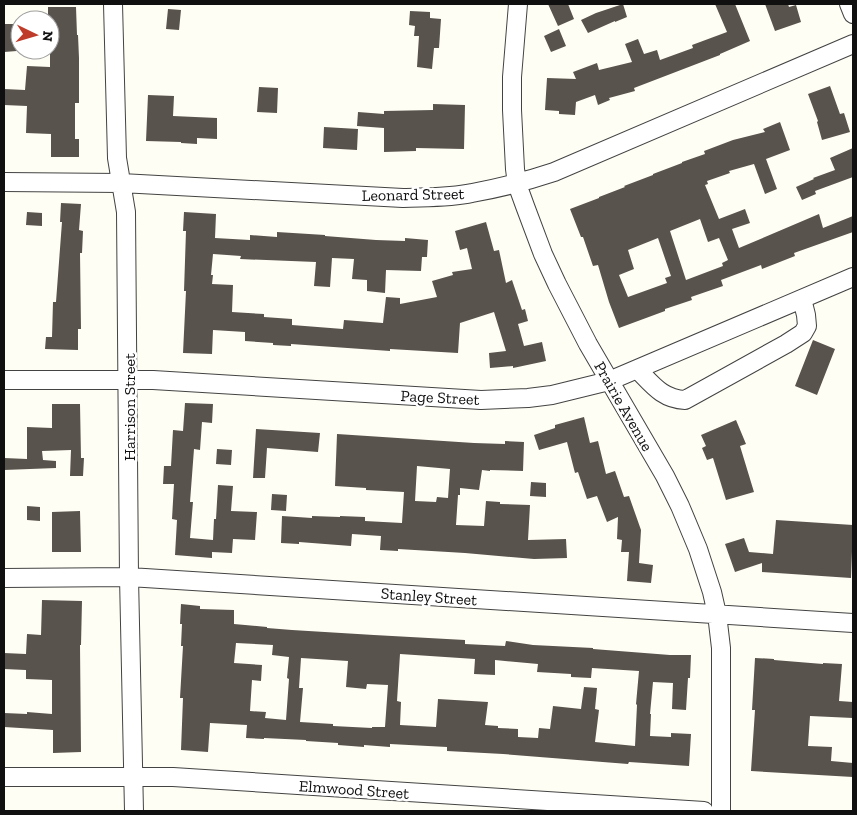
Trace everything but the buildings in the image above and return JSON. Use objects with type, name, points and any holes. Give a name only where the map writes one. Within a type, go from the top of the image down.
[{"type":"street","name":"Harrison Street","points":[[113,4],[117,158],[126,212],[129,380],[129,578],[134,811]]},
{"type":"street","name":"Prairie Avenue","points":[[518,4],[512,77],[514,153],[517,184],[543,254],[557,284],[588,344],[665,476],[691,530],[707,575],[717,614],[721,648],[721,811]]},
{"type":"street","points":[[849,4],[853,14]]},
{"type":"street","name":"Leonard Street","points":[[4,182],[121,183],[403,198],[471,194],[517,184],[554,172],[853,44]]},
{"type":"street","name":"Page Street","points":[[4,380],[152,380],[481,400],[528,398],[552,395],[609,381],[853,277]]},
{"type":"street","points":[[637,369],[657,390],[666,396],[685,400],[803,333],[807,326],[802,299]]},
{"type":"street","name":"Stanley Street","points":[[4,578],[129,578],[853,623]]},
{"type":"street","name":"Elmwood Street","points":[[4,777],[173,777],[704,811]]}]
